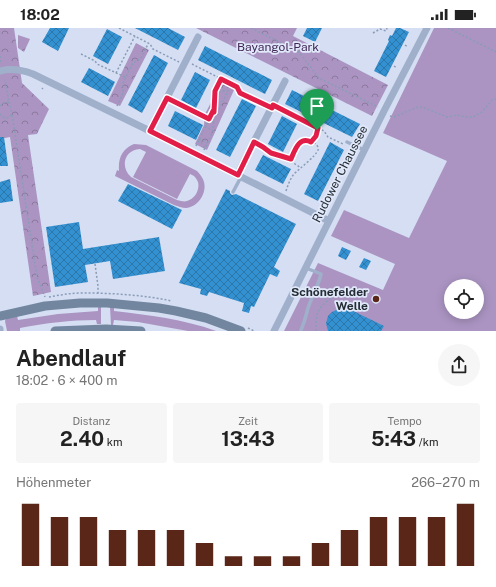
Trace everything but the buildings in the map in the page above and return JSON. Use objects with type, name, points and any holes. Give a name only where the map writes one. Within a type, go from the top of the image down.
[{"type":"street","name":"Rudower Chaussee","points":[[274,331],[427,28]]},
{"type":"street","points":[[150,131],[198,37]]},
{"type":"street","points":[[1,67],[33,74],[329,221]]},
{"type":"street","points":[[239,176],[254,142],[285,81]]},
{"type":"street","points":[[0,316],[45,306],[80,303],[107,303],[176,311],[206,318],[241,331]]},
{"type":"street","points":[[55,331],[106,329],[141,331]]},
{"type":"lane","points":[[346,143],[365,150]]},
{"type":"lane","points":[[233,192],[239,176]]},
{"type":"lane","points":[[301,330],[321,274],[306,268]]},
{"type":"path","points":[[119,28],[150,44],[153,49],[221,79],[237,87],[240,93],[318,128],[324,131],[328,136],[346,143]]},
{"type":"path","points":[[251,28],[298,52],[319,78],[378,108]]},
{"type":"path","points":[[373,33],[380,29],[386,31],[388,28]]},
{"type":"path","points":[[448,28],[496,52]]},
{"type":"path","points":[[116,73],[135,36]]},
{"type":"path","points":[[116,108],[123,93],[123,83],[125,77],[133,63],[140,58],[148,43]]},
{"type":"path","points":[[81,54],[95,61],[97,64],[125,77]]},
{"type":"path","points":[[0,56],[1,67]]},
{"type":"path","points":[[203,152],[214,131],[215,91],[221,79]]},
{"type":"path","points":[[5,80],[12,114],[36,277],[45,297]]},
{"type":"path","points":[[215,91],[228,91],[219,109],[215,107]]},
{"type":"path","points":[[167,98],[214,122]]},
{"type":"path","points":[[383,114],[394,117],[418,107],[422,107],[447,117],[456,115],[473,117],[482,112],[492,100],[496,99]]},
{"type":"path","points":[[0,106],[3,103],[9,102]]},
{"type":"path","points":[[195,147],[213,111],[214,112]]},
{"type":"path","points":[[0,114],[7,118],[12,114]]},
{"type":"path","points":[[205,126],[214,131]]},
{"type":"path","points":[[311,142],[316,136],[318,128]]},
{"type":"path","points":[[199,139],[208,143]]},
{"type":"path","points":[[199,139],[205,149]]},
{"type":"path","points":[[285,193],[291,178],[316,154],[318,151],[318,146],[308,140],[304,140],[299,143],[291,159]]},
{"type":"path","points":[[254,142],[271,153],[291,159],[301,168]]},
{"type":"path","points":[[95,264],[98,293]]},
{"type":"path","points":[[316,331],[318,312],[336,293]]},
{"type":"green space","points":[[0,28],[14,28],[22,83],[49,109],[37,134],[28,135],[51,292],[33,296],[10,137],[0,139]]},
{"type":"green space","name":"Bayangol-Park","points":[[196,28],[297,28],[293,36],[388,85],[372,116]]},
{"type":"green space","points":[[434,28],[496,28],[496,331],[284,331],[318,263],[383,290],[395,264],[331,236],[344,210],[409,238],[447,161],[383,133]]},
{"type":"green space","points":[[18,35],[30,39],[24,52],[18,48]]},
{"type":"green space","points":[[136,43],[149,50],[120,106],[108,101]]},
{"type":"green space","points":[[221,83],[234,90],[207,150],[195,144],[204,125],[205,114]]},
{"type":"green space","points":[[134,144],[146,145],[197,171],[203,179],[205,186],[201,199],[194,205],[186,208],[174,205],[115,176],[117,170],[119,171],[119,162],[122,154],[126,148]],"holes":[[[140,149],[146,152],[133,177],[177,199],[190,174],[151,154],[194,176],[198,182],[198,191],[195,196],[186,201],[177,200],[131,177],[125,164],[127,156],[130,152],[135,150]]]},
{"type":"green space","points":[[98,307],[101,307],[101,324],[97,324],[96,320],[68,321],[20,328],[20,331],[7,331],[5,321],[6,318],[17,316],[18,320],[58,314],[98,311]]},
{"type":"green space","points":[[110,307],[114,307],[114,311],[178,320],[216,331],[188,331],[138,322],[114,320],[113,325],[111,325]]},
{"type":"place","name":"Schönefelder Welle","points":[[376,299]]},
{"type":"route","points":[[221,79],[237,87],[240,93],[272,108],[273,105],[318,128],[317,130],[317,134],[311,142],[304,140],[299,143],[291,159],[271,153],[254,142],[238,175],[150,131],[167,98],[209,119],[213,111],[214,112],[215,91],[221,79]]}]
